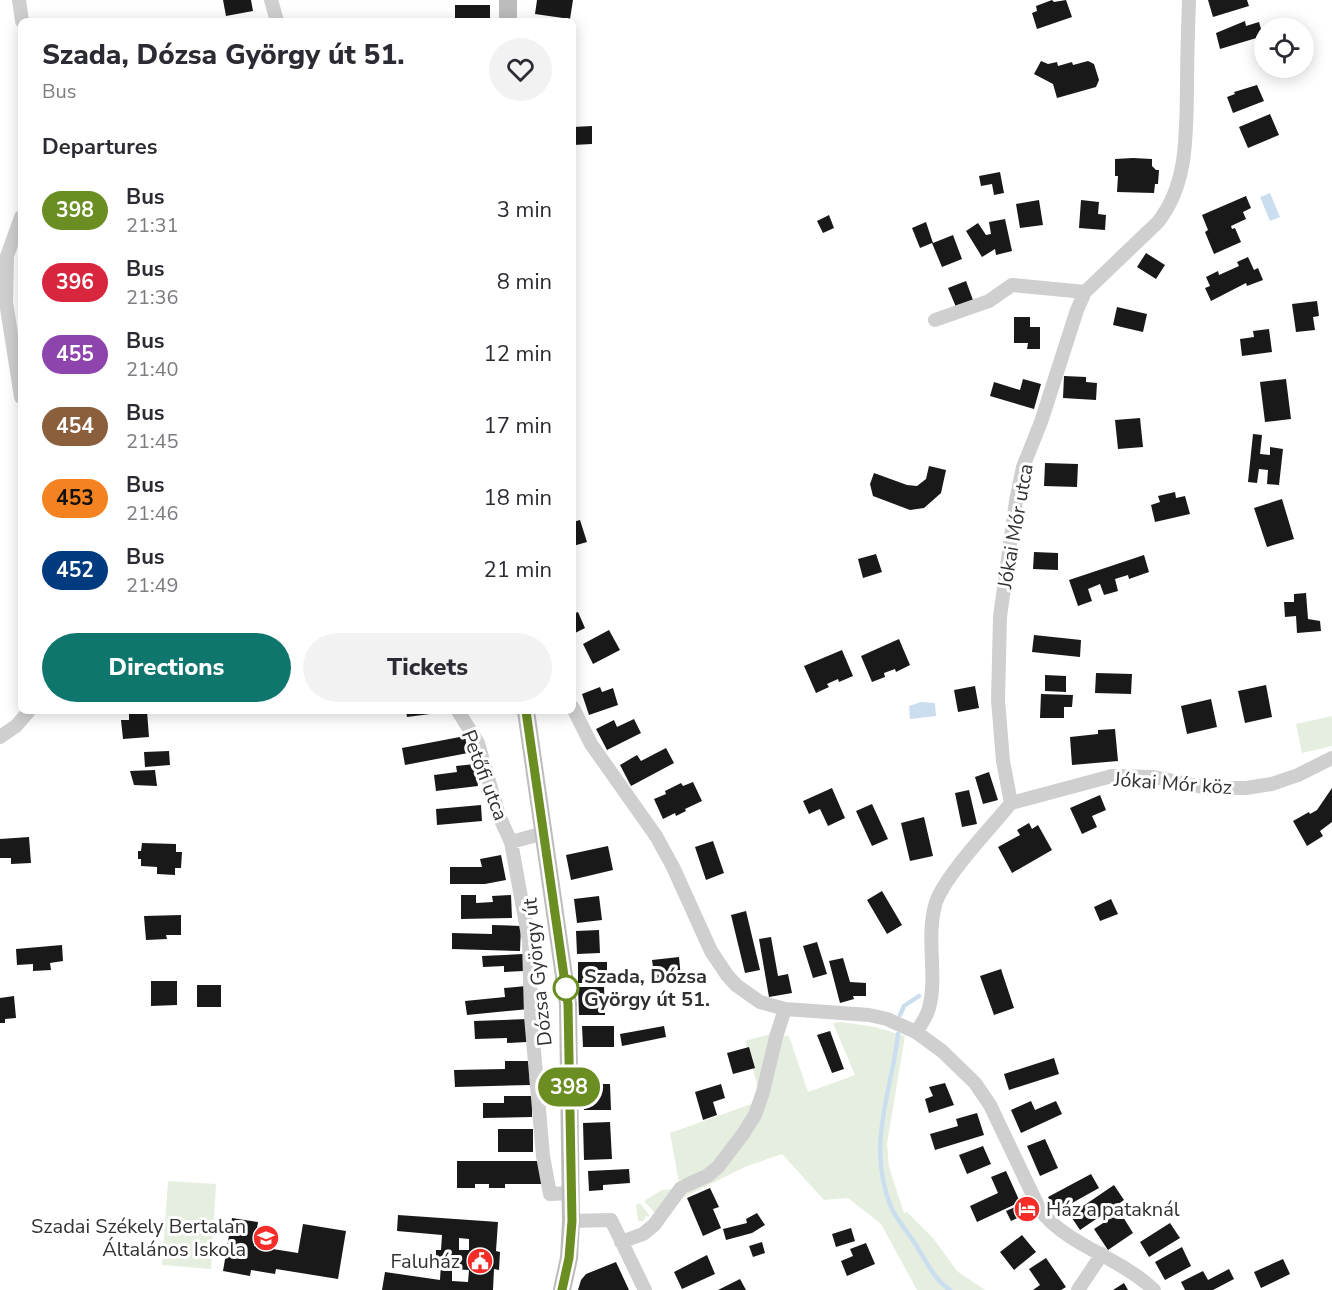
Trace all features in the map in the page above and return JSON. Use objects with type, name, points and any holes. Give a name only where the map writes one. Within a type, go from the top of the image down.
[{"type":"main road","points":[[508,0],[508,18]]},
{"type":"main road","name":"Dózsa György út","points":[[526,714],[568,1004],[572,1221],[569,1258],[562,1290]]},
{"type":"street","points":[[19,0],[22,18]]},
{"type":"street","points":[[271,0],[276,18]]},
{"type":"street","name":"Jókai Mór utca","points":[[1011,803],[1003,760],[998,700],[1000,617],[1023,467],[1041,422],[1077,310],[1085,292],[1158,222],[1166,213],[1177,189],[1185,147],[1189,0]]},
{"type":"street","points":[[18,226],[8,256],[6,302],[18,378]]},
{"type":"street","points":[[935,320],[988,301],[1012,285],[1085,292]]},
{"type":"street","points":[[0,737],[16,726],[26,714]]},
{"type":"street","name":"Petőfi utca","points":[[460,714],[478,743],[499,816],[511,842],[543,832]]},
{"type":"street","points":[[576,714],[591,744],[656,836],[673,867],[711,951],[727,975],[747,994],[760,1002],[785,1009],[887,1019],[916,1032],[942,1051],[975,1083],[990,1105],[1040,1210],[1051,1224],[1065,1235],[1102,1254],[1154,1290]]},
{"type":"street","name":"Jókai Mór köz","points":[[1011,803],[1112,776],[1154,777],[1207,788],[1246,788],[1281,781],[1332,758]]},
{"type":"street","points":[[916,1032],[929,1009],[930,939],[937,902],[950,877],[1011,803]]},
{"type":"street","name":"Dózsa György út","points":[[511,842],[529,941],[531,1016],[543,1156],[550,1194],[571,1193]]},
{"type":"street","points":[[621,1242],[643,1234],[654,1225],[684,1186],[707,1176],[718,1167],[743,1134],[755,1115],[763,1092],[785,1009]]},
{"type":"street","points":[[572,1221],[611,1220],[645,1290]]},
{"type":"street","points":[[1078,1290],[1102,1254]]},
{"type":"green space","points":[[1332,716],[1332,746],[1302,753],[1296,724]]},
{"type":"green space","points":[[842,1022],[875,1027],[905,1036],[887,1144],[889,1167],[904,1213],[907,1212],[933,1238],[957,1271],[985,1290],[917,1290],[881,1224],[848,1198],[824,1200],[782,1154],[747,1166],[684,1197],[670,1133],[754,1103],[759,1091],[745,1041],[770,1034],[789,1036],[808,1092],[855,1075],[833,1023]]},
{"type":"green space","points":[[168,1181],[216,1184],[211,1269],[162,1265]]},
{"type":"green space","points":[[676,1189],[655,1213],[644,1201],[662,1190]]},
{"type":"green space","points":[[640,1203],[650,1216],[646,1216],[643,1221],[638,1221],[636,1205]]},
{"type":"water","points":[[1270,193],[1280,217],[1270,221],[1260,197]]},
{"type":"water","points":[[921,702],[935,703],[936,716],[910,719],[909,706]]},
{"type":"building","points":[[223,0],[251,0],[253,11],[226,16]]},
{"type":"building","points":[[537,0],[573,0],[570,18],[535,14]]},
{"type":"building","points":[[1052,0],[1054,2],[1066,0],[1072,17],[1037,29],[1032,13],[1037,11],[1036,6]]},
{"type":"building","points":[[1208,0],[1247,0],[1249,6],[1213,17]]},
{"type":"building","points":[[455,5],[490,5],[490,18],[455,18]]},
{"type":"building","points":[[1245,21],[1246,26],[1254,24],[1254,39],[1220,49],[1216,33]]},
{"type":"building","points":[[1041,61],[1048,64],[1057,62],[1058,66],[1088,61],[1094,64],[1099,80],[1096,87],[1057,98],[1053,84],[1034,74]]},
{"type":"building","points":[[1257,85],[1264,101],[1233,113],[1227,97],[1235,94],[1234,92]]},
{"type":"building","points":[[1270,114],[1279,135],[1248,148],[1239,127]]},
{"type":"building","points":[[592,126],[592,144],[576,145],[576,127]]},
{"type":"building","points":[[1115,159],[1152,159],[1152,166],[1159,170],[1158,184],[1155,184],[1154,193],[1117,192],[1118,176],[1115,176]]},
{"type":"building","points":[[1000,172],[1004,193],[994,195],[992,184],[981,186],[979,176]]},
{"type":"building","points":[[1246,196],[1251,208],[1243,212],[1246,219],[1231,226],[1232,229],[1235,228],[1241,242],[1214,254],[1205,232],[1208,230],[1202,215]]},
{"type":"building","points":[[1039,200],[1043,225],[1020,228],[1016,204]]},
{"type":"building","points":[[1081,200],[1099,202],[1098,214],[1106,215],[1105,230],[1079,228]]},
{"type":"building","points":[[829,215],[834,228],[823,233],[817,221]]},
{"type":"building","points":[[1005,219],[1012,251],[996,255],[995,249],[982,257],[966,231],[978,223],[986,235],[991,234],[989,222]]},
{"type":"building","points":[[926,222],[933,243],[953,235],[962,259],[942,267],[932,243],[920,248],[912,228]]},
{"type":"building","points":[[1146,253],[1165,265],[1156,279],[1137,267]]},
{"type":"building","points":[[1248,257],[1254,270],[1258,268],[1263,280],[1247,286],[1246,283],[1211,301],[1205,288],[1210,286],[1206,277],[1218,271],[1219,275],[1239,266],[1237,262]]},
{"type":"building","points":[[966,281],[973,300],[956,307],[948,288]]},
{"type":"building","points":[[1317,301],[1319,316],[1313,317],[1315,330],[1296,332],[1292,304]]},
{"type":"building","points":[[1117,307],[1147,314],[1143,332],[1113,325]]},
{"type":"building","points":[[1014,317],[1030,317],[1030,327],[1040,327],[1040,349],[1027,349],[1028,343],[1014,343]]},
{"type":"building","points":[[1269,329],[1272,352],[1242,356],[1240,339],[1254,337],[1253,331]]},
{"type":"building","points":[[1064,376],[1086,377],[1086,382],[1097,383],[1096,400],[1063,398]]},
{"type":"building","points":[[1023,379],[1041,384],[1034,409],[990,396],[994,382],[1020,390]]},
{"type":"building","points":[[1286,379],[1291,419],[1265,422],[1260,382]]},
{"type":"building","points":[[1140,418],[1143,447],[1118,449],[1115,420]]},
{"type":"building","points":[[1253,434],[1262,435],[1260,454],[1270,455],[1270,447],[1283,449],[1279,485],[1267,484],[1268,470],[1259,469],[1257,483],[1248,482]]},
{"type":"building","points":[[1045,463],[1078,464],[1077,487],[1044,486]]},
{"type":"building","points":[[929,466],[946,470],[941,493],[924,508],[910,510],[873,496],[870,484],[874,473],[907,485],[917,486],[926,479]]},
{"type":"building","points":[[1175,492],[1176,498],[1185,496],[1190,514],[1155,522],[1151,505],[1160,502],[1158,496]]},
{"type":"building","points":[[1282,499],[1294,539],[1267,547],[1254,508]]},
{"type":"building","points":[[580,520],[587,542],[576,545],[576,521]]},
{"type":"building","points":[[1034,552],[1058,553],[1058,570],[1033,569]]},
{"type":"building","points":[[876,554],[882,572],[863,578],[858,559]]},
{"type":"building","points":[[1144,555],[1149,572],[1129,579],[1128,575],[1115,579],[1118,591],[1104,595],[1100,584],[1088,589],[1092,601],[1078,606],[1069,580]]},
{"type":"building","points":[[1306,593],[1308,619],[1320,621],[1321,631],[1297,633],[1296,616],[1285,617],[1284,602],[1294,602],[1294,594]]},
{"type":"building","points":[[578,612],[585,628],[576,632],[576,613]]},
{"type":"building","points":[[609,630],[620,650],[593,664],[583,644]]},
{"type":"building","points":[[1034,635],[1081,640],[1080,657],[1032,652]]},
{"type":"building","points":[[899,639],[910,665],[896,672],[895,669],[884,673],[885,677],[872,682],[861,656]]},
{"type":"building","points":[[842,650],[853,676],[827,684],[829,687],[816,693],[804,666]]},
{"type":"building","points":[[1096,673],[1132,674],[1131,694],[1095,693]]},
{"type":"building","points":[[1045,675],[1066,676],[1066,692],[1045,691]]},
{"type":"building","points":[[1266,685],[1272,717],[1245,723],[1238,691]]},
{"type":"building","points":[[975,686],[979,708],[958,712],[954,690]]},
{"type":"building","points":[[600,687],[602,692],[613,688],[618,705],[589,715],[582,694]]},
{"type":"building","points":[[1041,694],[1073,695],[1072,707],[1064,707],[1064,718],[1040,718]]},
{"type":"building","points":[[1211,699],[1217,727],[1187,734],[1181,706]]},
{"type":"building","points":[[129,714],[147,714],[149,737],[123,739],[121,720],[129,720]]},
{"type":"building","points":[[406,714],[430,714],[407,717]]},
{"type":"building","points":[[634,719],[641,733],[607,750],[596,729],[614,720],[617,727]]},
{"type":"building","points":[[1115,729],[1118,761],[1072,765],[1070,737],[1098,734],[1098,730]]},
{"type":"building","points":[[465,736],[468,753],[405,765],[402,748]]},
{"type":"building","points":[[666,748],[674,763],[631,786],[620,765],[637,755],[641,761]]},
{"type":"building","points":[[169,751],[170,765],[145,767],[144,752]]},
{"type":"building","points":[[475,764],[478,786],[436,791],[434,775],[457,772],[456,766]]},
{"type":"building","points":[[155,770],[157,786],[134,785],[130,771]]},
{"type":"building","points":[[989,772],[998,800],[983,804],[975,777]]},
{"type":"building","points":[[693,782],[702,801],[676,816],[675,813],[663,819],[654,799],[666,794],[665,791],[681,783],[683,786]]},
{"type":"building","points":[[832,788],[845,818],[828,826],[820,809],[809,814],[803,801]]},
{"type":"building","points":[[1332,788],[1332,822],[1320,831],[1323,836],[1307,846],[1293,821],[1317,810]]},
{"type":"building","points":[[969,790],[977,824],[962,827],[955,793]]},
{"type":"building","points":[[1100,795],[1106,810],[1092,816],[1097,827],[1082,834],[1070,808]]},
{"type":"building","points":[[872,804],[888,839],[872,846],[856,811]]},
{"type":"building","points":[[481,805],[482,821],[437,825],[436,809]]},
{"type":"building","points":[[924,817],[933,856],[910,861],[901,823]]},
{"type":"building","points":[[1029,823],[1032,829],[1038,825],[1052,850],[1012,873],[998,847],[1020,835],[1017,830]]},
{"type":"building","points":[[29,837],[31,863],[11,864],[11,858],[0,858],[0,839]]},
{"type":"building","points":[[713,841],[724,873],[706,880],[695,847]]},
{"type":"building","points":[[142,843],[176,844],[176,852],[182,852],[181,868],[175,868],[175,875],[157,874],[157,867],[141,866],[138,851],[141,851]]},
{"type":"building","points":[[608,846],[613,870],[571,880],[566,855]]},
{"type":"building","points":[[501,855],[506,880],[485,884],[450,884],[450,867],[482,867],[480,859]]},
{"type":"building","points":[[882,891],[902,925],[887,934],[867,900]]},
{"type":"building","points":[[461,895],[476,895],[476,903],[493,902],[492,896],[511,895],[512,918],[461,919]]},
{"type":"building","points":[[599,896],[602,920],[577,923],[574,899]]},
{"type":"building","points":[[1111,899],[1118,914],[1100,921],[1094,907]]},
{"type":"building","points":[[746,911],[760,970],[745,973],[731,915]]},
{"type":"building","points":[[181,915],[181,935],[166,935],[167,939],[146,940],[144,916]]},
{"type":"building","points":[[492,925],[521,926],[520,951],[452,949],[452,933],[492,934]]},
{"type":"building","points":[[599,930],[600,953],[577,954],[576,931]]},
{"type":"building","points":[[771,937],[778,976],[788,974],[792,993],[769,997],[759,939]]},
{"type":"building","points":[[817,942],[827,974],[813,978],[803,946]]},
{"type":"building","points":[[62,945],[63,961],[50,963],[51,970],[33,971],[33,964],[17,965],[16,949]]},
{"type":"building","points":[[523,954],[524,971],[504,972],[504,966],[483,967],[482,956]]},
{"type":"building","points":[[679,957],[681,979],[655,981],[652,960]]},
{"type":"building","points":[[843,958],[850,982],[866,983],[866,996],[853,996],[854,999],[840,1003],[829,961]]},
{"type":"building","points":[[578,962],[607,962],[607,983],[578,983]]},
{"type":"building","points":[[1001,969],[1014,1008],[994,1015],[980,976]]},
{"type":"building","points":[[151,981],[177,981],[177,1005],[151,1006]]},
{"type":"building","points":[[197,985],[221,985],[221,1007],[197,1007]]},
{"type":"building","points":[[526,986],[529,1009],[467,1015],[465,1001],[505,997],[504,988]]},
{"type":"building","points":[[578,987],[604,987],[605,1015],[579,1015]]},
{"type":"building","points":[[14,996],[16,1018],[5,1019],[5,1023],[0,1023],[0,998]]},
{"type":"building","points":[[527,1019],[527,1042],[507,1043],[507,1038],[475,1039],[474,1021]]},
{"type":"building","points":[[582,1026],[614,1026],[614,1047],[583,1047]]},
{"type":"building","points":[[664,1026],[666,1037],[622,1046],[620,1034]]},
{"type":"building","points":[[830,1031],[844,1069],[832,1073],[817,1035]]},
{"type":"building","points":[[749,1047],[755,1068],[733,1074],[727,1053]]},
{"type":"building","points":[[1054,1058],[1059,1074],[1009,1090],[1004,1074]]},
{"type":"building","points":[[505,1061],[529,1061],[530,1085],[455,1087],[454,1070],[505,1069]]},
{"type":"building","points":[[945,1083],[954,1105],[929,1113],[925,1099],[933,1096],[929,1087]]},
{"type":"building","points":[[583,1084],[610,1084],[611,1110],[584,1110]]},
{"type":"building","points":[[721,1084],[725,1098],[713,1102],[717,1115],[703,1120],[695,1092]]},
{"type":"building","points":[[504,1096],[532,1096],[532,1117],[483,1118],[483,1103],[504,1103]]},
{"type":"building","points":[[1031,1101],[1035,1110],[1056,1101],[1062,1114],[1021,1133],[1011,1110]]},
{"type":"building","points":[[977,1113],[984,1135],[935,1150],[930,1134],[958,1126],[956,1119]]},
{"type":"building","points":[[610,1122],[612,1159],[584,1160],[583,1123]]},
{"type":"building","points":[[498,1129],[533,1129],[533,1152],[498,1152]]},
{"type":"building","points":[[1045,1139],[1058,1168],[1040,1176],[1027,1146]]},
{"type":"building","points":[[983,1146],[991,1164],[967,1174],[959,1155]]},
{"type":"building","points":[[457,1161],[541,1161],[541,1184],[505,1184],[505,1188],[489,1188],[489,1184],[475,1184],[475,1188],[457,1188]]},
{"type":"building","points":[[629,1169],[630,1183],[603,1185],[603,1190],[589,1191],[588,1171]]},
{"type":"building","points":[[1006,1171],[1020,1202],[977,1222],[970,1206],[998,1193],[991,1177]]},
{"type":"building","points":[[1091,1174],[1099,1188],[1056,1212],[1048,1197]]},
{"type":"building","points":[[1114,1185],[1124,1200],[1080,1230],[1070,1215]]},
{"type":"building","points":[[710,1188],[719,1207],[713,1209],[721,1228],[703,1236],[687,1198]]},
{"type":"building","points":[[1022,1204],[1026,1214],[1011,1221],[1006,1211]]},
{"type":"building","points":[[1120,1212],[1133,1233],[1108,1250],[1094,1229]]},
{"type":"building","points":[[757,1213],[765,1225],[752,1233],[726,1240],[723,1229],[747,1223],[746,1219]]},
{"type":"building","points":[[398,1215],[498,1222],[496,1251],[500,1252],[499,1270],[494,1269],[493,1290],[382,1290],[385,1272],[440,1280],[441,1263],[436,1262],[436,1250],[441,1250],[442,1235],[397,1231]],"holes":[[[459,1238],[469,1239],[469,1250],[459,1250]],[[452,1269],[469,1270],[468,1282],[452,1281]]]},
{"type":"building","points":[[232,1218],[258,1222],[254,1246],[298,1253],[303,1224],[346,1231],[338,1279],[276,1269],[275,1274],[251,1270],[250,1276],[223,1271]]},
{"type":"building","points":[[1170,1223],[1180,1238],[1149,1257],[1140,1242]]},
{"type":"building","points":[[851,1228],[855,1241],[836,1247],[832,1234]]},
{"type":"building","points":[[1022,1235],[1036,1252],[1014,1270],[1000,1252]]},
{"type":"building","points":[[762,1242],[765,1253],[753,1257],[749,1246]]},
{"type":"building","points":[[866,1243],[875,1264],[847,1276],[841,1261],[853,1256],[850,1249]]},
{"type":"building","points":[[1182,1247],[1191,1266],[1165,1280],[1155,1262]]},
{"type":"building","points":[[707,1255],[715,1274],[682,1289],[674,1272]]},
{"type":"building","points":[[1046,1258],[1066,1287],[1061,1290],[1033,1290],[1040,1285],[1029,1269]]},
{"type":"building","points":[[1283,1259],[1290,1274],[1261,1288],[1254,1272]]},
{"type":"building","points":[[616,1262],[629,1290],[578,1290],[586,1274]]},
{"type":"building","points":[[1229,1269],[1234,1279],[1213,1290],[1185,1290],[1181,1282],[1203,1271],[1208,1280]]},
{"type":"building","points":[[740,1279],[746,1290],[718,1290]]},
{"type":"building","points":[[1124,1283],[1128,1290],[1113,1290]]},
{"type":"waterway","points":[[900,1015],[904,1006],[919,996]]},
{"type":"waterway","points":[[898,1034],[880,1141],[884,1184],[896,1216],[934,1274],[950,1290]]},
{"type":"bus line","name":"398","points":[[526,714],[568,1004],[572,1221],[569,1258],[562,1290]]},
{"type":"place","name":"Szada, Dózsa György út 51.","points":[[566,988]]},
{"type":"place","name":"Ház a pataknál","points":[[1027,1209]]},
{"type":"place","name":"Szadai Székely Bertalan Általános Iskola","points":[[266,1238]]},
{"type":"place","name":"Faluház","points":[[480,1261]]}]
